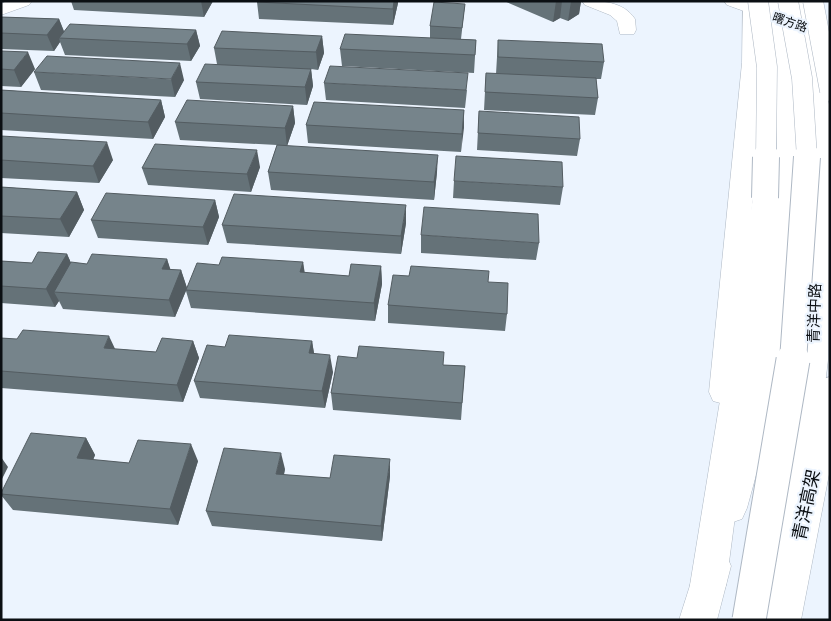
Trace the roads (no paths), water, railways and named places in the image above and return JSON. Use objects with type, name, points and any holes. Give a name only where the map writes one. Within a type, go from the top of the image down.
[{"type":"main road","points":[[1,10],[23,1]]},
{"type":"main road","points":[[591,1],[626,19],[626,30]]},
{"type":"main road","points":[[783,9],[830,91]]},
{"type":"main road","points":[[708,585],[765,198],[767,67],[783,9]]},
{"type":"main road","points":[[698,620],[758,413],[779,252],[788,149],[783,9]]},
{"type":"main road","points":[[708,585],[752,63],[783,9]]},
{"type":"main road","points":[[748,620],[793,366],[807,160],[802,78],[783,9]]},
{"type":"main road","name":"青洋中路","points":[[752,620],[801,452],[813,360],[821,118],[783,9]]},
{"type":"main road","name":"青洋高架","points":[[782,620],[830,389]]}]
